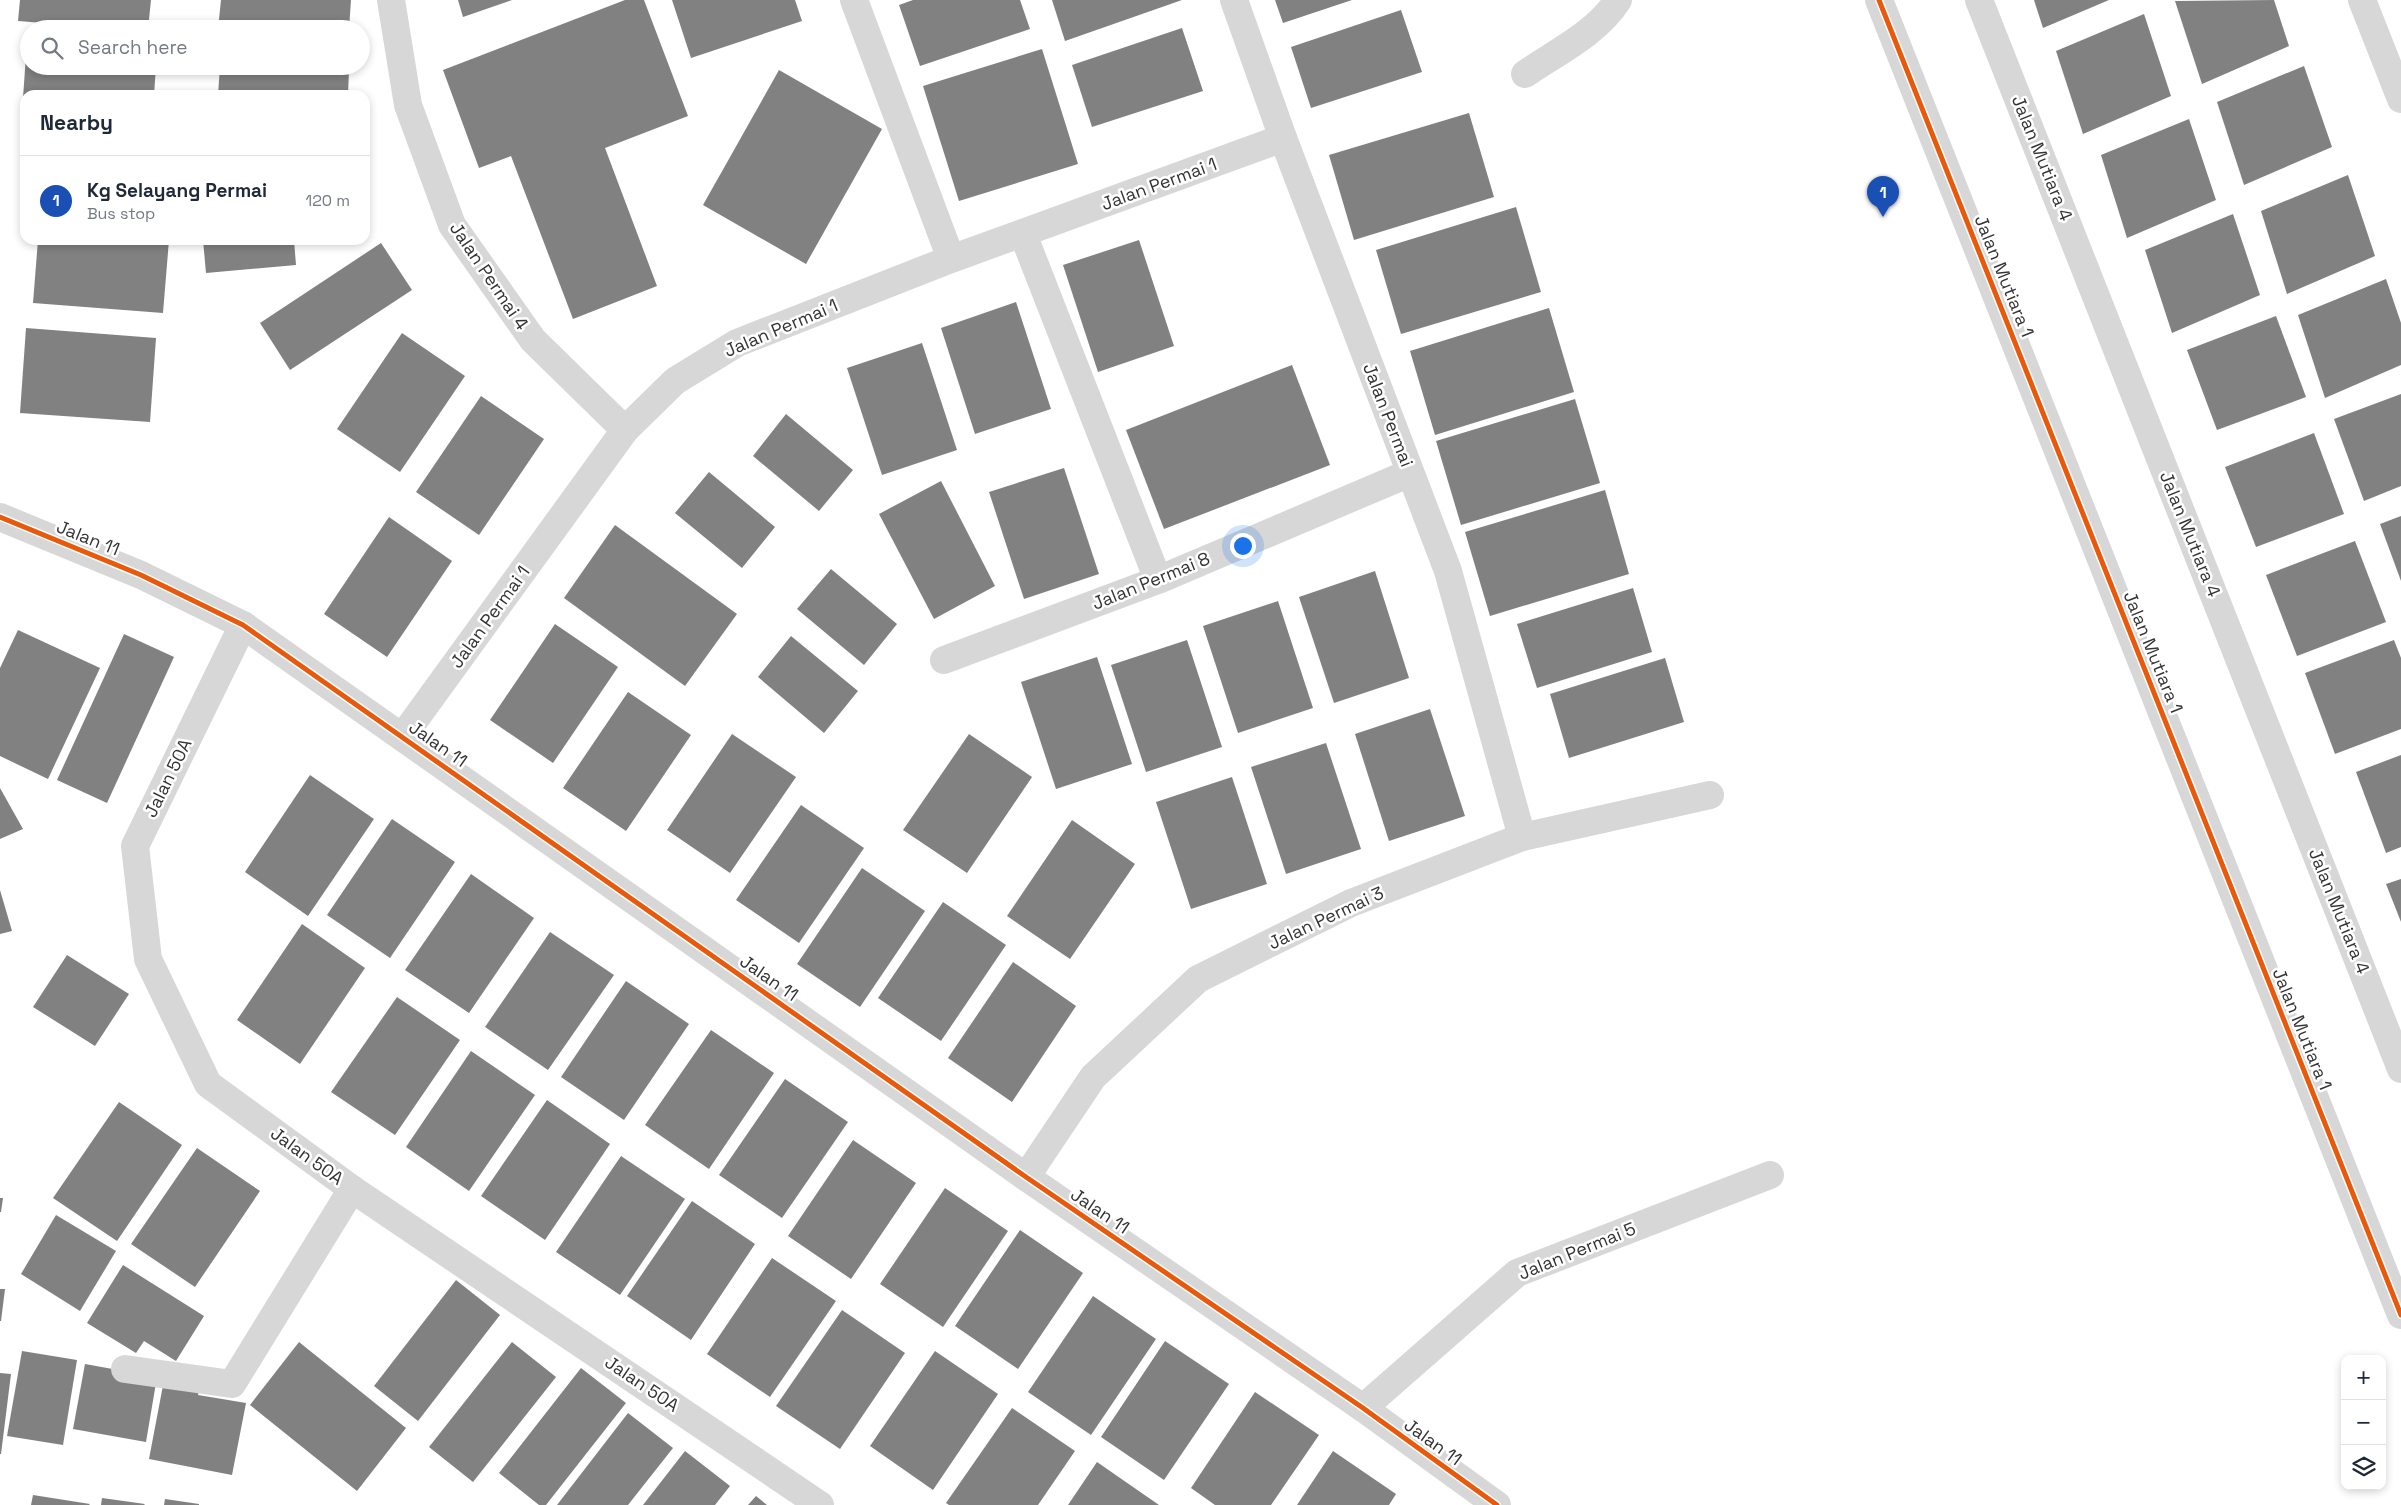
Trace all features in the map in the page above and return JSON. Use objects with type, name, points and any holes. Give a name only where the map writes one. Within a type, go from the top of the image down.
[{"type":"street","name":"Jalan Permai 4","points":[[391,0],[408,105],[452,225],[533,340],[626,430]]},
{"type":"street","points":[[854,0],[951,260]]},
{"type":"street","name":"Jalan Permai","points":[[1234,0],[1283,138],[1448,571],[1522,837]]},
{"type":"street","points":[[1525,74],[1593,28],[1610,12],[1618,0]]},
{"type":"street","name":"Jalan Mutiara 1","points":[[1880,0],[2401,1315]]},
{"type":"street","name":"Jalan Mutiara 4","points":[[1979,0],[2401,1069]]},
{"type":"street","points":[[2362,0],[2401,99]]},
{"type":"street","name":"Jalan Permai 1","points":[[403,736],[626,430],[676,381],[737,343],[951,260],[1283,138]]},
{"type":"street","points":[[1022,234],[1158,580]]},
{"type":"street","name":"Jalan Permai 8","points":[[944,660],[1158,580],[1410,472]]},
{"type":"street","name":"Jalan 11","points":[[0,517],[141,575],[243,625],[1026,1177],[1363,1408],[1497,1505]]},
{"type":"street","name":"Jalan 50A","points":[[243,625],[135,846],[148,959],[208,1084],[352,1189],[820,1505]]},
{"type":"street","name":"Jalan Permai 3","points":[[1026,1177],[1093,1077],[1198,979],[1351,903],[1522,837],[1710,795]]},
{"type":"street","name":"Jalan Permai 5","points":[[1363,1408],[1516,1273],[1770,1175]]},
{"type":"street","points":[[125,1369],[232,1384],[352,1189]]},
{"type":"building","points":[[20,0],[151,0],[149,20],[18,21]]},
{"type":"building","points":[[221,0],[351,0],[350,20],[219,20]]},
{"type":"building","points":[[458,0],[512,0],[463,17]]},
{"type":"building","points":[[625,0],[644,0],[688,116],[605,148],[657,286],[573,319],[511,156],[479,168],[443,70]]},
{"type":"building","points":[[672,0],[795,0],[802,21],[691,58]]},
{"type":"building","points":[[913,0],[1020,0],[1030,29],[920,66],[899,5]]},
{"type":"building","points":[[1052,0],[1182,0],[1065,41]]},
{"type":"building","points":[[1275,0],[1352,0],[1283,23]]},
{"type":"building","points":[[2034,0],[2109,0],[2043,28]]},
{"type":"building","points":[[2274,0],[2289,46],[2202,84],[2175,1]]},
{"type":"building","points":[[1401,10],[1422,72],[1311,108],[1291,47]]},
{"type":"building","points":[[2144,14],[2171,96],[2083,134],[2056,51]]},
{"type":"building","points":[[1182,28],[1203,91],[1092,127],[1072,65]]},
{"type":"building","points":[[1042,49],[1078,164],[959,201],[923,86]]},
{"type":"building","points":[[2304,66],[2332,147],[2244,185],[2217,102]]},
{"type":"building","points":[[779,70],[882,129],[806,264],[703,205]]},
{"type":"building","points":[[25,75],[155,75],[154,90],[24,90]]},
{"type":"building","points":[[219,75],[349,75],[348,90],[218,90]]},
{"type":"building","points":[[1469,113],[1494,197],[1354,240],[1329,155]]},
{"type":"building","points":[[2189,119],[2216,200],[2127,238],[2101,155]]},
{"type":"building","points":[[2348,175],[2375,256],[2287,294],[2261,211]]},
{"type":"building","points":[[1516,207],[1541,292],[1401,334],[1376,250]]},
{"type":"building","points":[[2233,214],[2260,295],[2172,333],[2145,250]]},
{"type":"building","points":[[1139,240],[1174,346],[1098,372],[1063,265]]},
{"type":"building","points":[[381,243],[412,290],[290,370],[260,323]]},
{"type":"building","points":[[38,245],[169,245],[163,313],[33,303]]},
{"type":"building","points":[[203,245],[294,245],[296,265],[206,273]]},
{"type":"building","points":[[2386,279],[2401,323],[2401,365],[2325,398],[2298,315]]},
{"type":"building","points":[[1016,302],[1051,409],[975,434],[941,328]]},
{"type":"building","points":[[1549,308],[1574,392],[1435,435],[1410,351]]},
{"type":"building","points":[[2276,316],[2306,397],[2217,430],[2187,350]]},
{"type":"building","points":[[26,328],[156,338],[150,422],[20,413]]},
{"type":"building","points":[[402,333],[465,376],[400,472],[337,429]]},
{"type":"building","points":[[922,343],[957,450],[882,475],[847,368]]},
{"type":"building","points":[[1292,365],[1330,465],[1164,529],[1126,430]]},
{"type":"building","points":[[2401,394],[2401,486],[2364,501],[2334,419]]},
{"type":"building","points":[[481,396],[544,439],[479,535],[416,492]]},
{"type":"building","points":[[1575,399],[1600,483],[1461,525],[1436,441]]},
{"type":"building","points":[[786,414],[853,470],[819,511],[753,456]]},
{"type":"building","points":[[2314,433],[2344,514],[2256,547],[2225,467]]},
{"type":"building","points":[[1064,468],[1099,574],[1024,599],[989,492]]},
{"type":"building","points":[[709,472],[775,527],[742,568],[675,513]]},
{"type":"building","points":[[941,481],[995,586],[934,619],[879,514]]},
{"type":"building","points":[[1605,490],[1629,574],[1490,616],[1465,532]]},
{"type":"building","points":[[2401,516],[2401,581],[2380,524]]},
{"type":"building","points":[[389,517],[452,561],[387,657],[324,614]]},
{"type":"building","points":[[615,525],[737,614],[685,686],[564,598]]},
{"type":"building","points":[[2355,541],[2386,622],[2297,656],[2266,575]]},
{"type":"building","points":[[831,569],[897,624],[864,665],[797,609]]},
{"type":"building","points":[[1375,571],[1409,678],[1334,703],[1299,597]]},
{"type":"building","points":[[1633,588],[1652,652],[1537,688],[1517,624]]},
{"type":"building","points":[[1278,601],[1313,708],[1238,733],[1203,626]]},
{"type":"building","points":[[555,624],[618,667],[553,763],[490,720]]},
{"type":"building","points":[[18,630],[100,668],[48,779],[0,756],[0,668]]},
{"type":"building","points":[[124,634],[174,657],[107,803],[57,780]]},
{"type":"building","points":[[791,636],[858,691],[824,733],[758,677]]},
{"type":"building","points":[[1187,640],[1222,747],[1146,772],[1111,665]]},
{"type":"building","points":[[2394,640],[2401,658],[2401,729],[2335,754],[2305,673]]},
{"type":"building","points":[[1097,657],[1132,764],[1056,789],[1021,682]]},
{"type":"building","points":[[1665,658],[1684,722],[1569,758],[1550,694]]},
{"type":"building","points":[[628,692],[691,735],[626,831],[563,788]]},
{"type":"building","points":[[1430,709],[1465,816],[1389,841],[1355,734]]},
{"type":"building","points":[[732,734],[796,777],[730,873],[667,830]]},
{"type":"building","points":[[969,734],[1032,777],[967,873],[903,830]]},
{"type":"building","points":[[1326,743],[1361,849],[1286,874],[1251,767]]},
{"type":"building","points":[[2401,755],[2401,847],[2386,853],[2356,772]]},
{"type":"building","points":[[310,775],[374,819],[308,916],[245,872]]},
{"type":"building","points":[[1232,777],[1267,884],[1191,909],[1156,802]]},
{"type":"building","points":[[0,788],[23,829],[0,839]]},
{"type":"building","points":[[801,805],[864,848],[799,943],[736,900]]},
{"type":"building","points":[[392,819],[455,862],[390,958],[327,915]]},
{"type":"building","points":[[1072,820],[1135,864],[1070,959],[1007,916]]},
{"type":"building","points":[[862,868],[925,911],[860,1007],[797,964]]},
{"type":"building","points":[[471,874],[534,918],[469,1013],[405,970]]},
{"type":"building","points":[[2401,879],[2401,922],[2386,884]]},
{"type":"building","points":[[0,890],[12,931],[0,934]]},
{"type":"building","points":[[943,902],[1006,945],[941,1041],[878,998]]},
{"type":"building","points":[[302,924],[365,968],[300,1064],[237,1020]]},
{"type":"building","points":[[550,932],[614,975],[548,1070],[485,1027]]},
{"type":"building","points":[[67,955],[129,994],[95,1046],[33,1007]]},
{"type":"building","points":[[1013,962],[1076,1006],[1012,1102],[948,1058]]},
{"type":"building","points":[[626,981],[689,1024],[624,1120],[561,1077]]},
{"type":"building","points":[[397,997],[460,1040],[395,1135],[331,1092]]},
{"type":"building","points":[[711,1030],[774,1073],[709,1169],[645,1125]]},
{"type":"building","points":[[471,1051],[535,1095],[469,1191],[406,1147]]},
{"type":"building","points":[[785,1079],[848,1122],[782,1218],[719,1175]]},
{"type":"building","points":[[547,1100],[610,1144],[545,1240],[481,1196]]},
{"type":"building","points":[[119,1102],[182,1145],[117,1241],[53,1198]]},
{"type":"building","points":[[853,1140],[916,1183],[851,1279],[788,1236]]},
{"type":"building","points":[[197,1148],[260,1191],[195,1287],[131,1244]]},
{"type":"building","points":[[621,1156],[685,1199],[620,1295],[556,1252]]},
{"type":"building","points":[[945,1188],[1008,1231],[943,1327],[880,1284]]},
{"type":"building","points":[[0,1198],[3,1198],[1,1212],[0,1212]]},
{"type":"building","points":[[692,1201],[755,1244],[691,1340],[627,1296]]},
{"type":"building","points":[[56,1215],[116,1251],[80,1311],[21,1274]]},
{"type":"building","points":[[1020,1230],[1083,1273],[1018,1369],[955,1326]]},
{"type":"building","points":[[772,1258],[836,1301],[770,1397],[707,1354]]},
{"type":"building","points":[[123,1265],[204,1316],[176,1361],[144,1341],[136,1353],[87,1323]]},
{"type":"building","points":[[456,1280],[500,1315],[418,1421],[374,1386]]},
{"type":"building","points":[[0,1289],[5,1289],[1,1321],[0,1321]]},
{"type":"building","points":[[1093,1296],[1156,1339],[1091,1435],[1028,1392]]},
{"type":"building","points":[[842,1310],[905,1353],[840,1449],[776,1406]]},
{"type":"building","points":[[1165,1341],[1229,1384],[1164,1480],[1101,1437]]},
{"type":"building","points":[[299,1342],[406,1428],[357,1491],[250,1405]]},
{"type":"building","points":[[512,1342],[556,1377],[473,1482],[429,1447]]},
{"type":"building","points":[[22,1351],[77,1360],[63,1445],[7,1436]]},
{"type":"building","points":[[935,1351],[998,1394],[933,1490],[870,1446]]},
{"type":"building","points":[[85,1364],[157,1377],[146,1442],[73,1429]]},
{"type":"building","points":[[581,1368],[626,1403],[546,1505],[539,1505],[499,1473]]},
{"type":"building","points":[[0,1373],[11,1374],[1,1454],[0,1454]]},
{"type":"building","points":[[164,1380],[200,1386],[198,1395],[246,1403],[232,1475],[149,1459]]},
{"type":"building","points":[[1255,1392],[1319,1435],[1271,1505],[1215,1505],[1191,1488]]},
{"type":"building","points":[[1012,1408],[1075,1451],[1038,1505],[949,1505],[946,1503]]},
{"type":"building","points":[[628,1413],[673,1448],[628,1505],[557,1505]]},
{"type":"building","points":[[685,1451],[730,1486],[715,1505],[643,1505]]},
{"type":"building","points":[[1333,1451],[1396,1494],[1389,1505],[1297,1505]]},
{"type":"building","points":[[1097,1462],[1159,1505],[1068,1505]]},
{"type":"building","points":[[33,1495],[90,1504],[31,1505]]},
{"type":"building","points":[[756,1496],[767,1505],[748,1505]]},
{"type":"building","points":[[102,1498],[145,1504],[101,1505]]},
{"type":"building","points":[[165,1499],[199,1504],[199,1505],[164,1505]]},
{"type":"cycle path","points":[[1879,0],[2401,1315]]},
{"type":"cycle path","points":[[0,517],[141,575],[243,625],[1026,1177],[1363,1408],[1497,1505]]},
{"type":"place","name":"Kg Selayang Permai","points":[[1883,217]]}]
